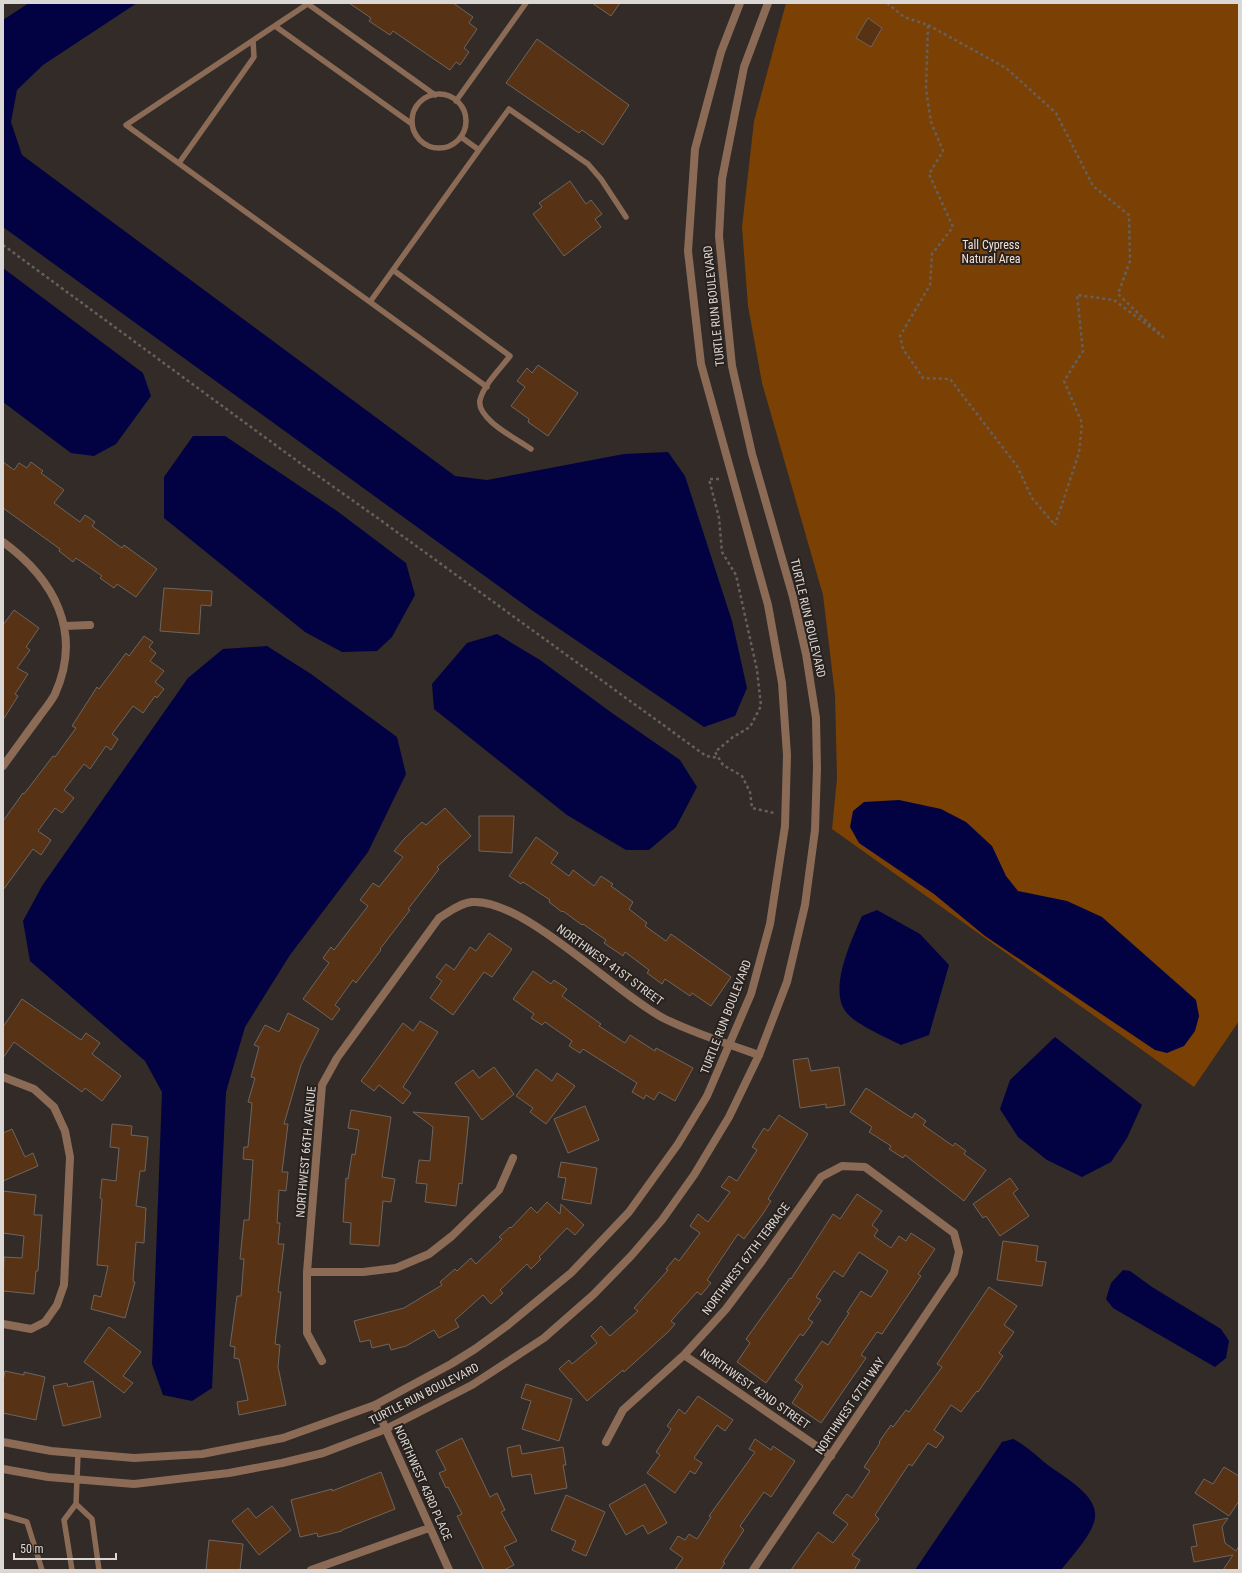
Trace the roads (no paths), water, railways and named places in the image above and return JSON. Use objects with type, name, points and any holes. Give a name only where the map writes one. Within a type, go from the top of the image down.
[{"type":"street","name":"TURTLE RUN BOULEVARD","points":[[3,1442],[51,1451],[134,1458],[209,1453],[283,1438],[376,1405],[451,1364],[475,1349],[508,1326],[571,1273],[629,1212],[678,1144],[707,1096],[751,994],[770,924],[785,826],[787,755],[782,683],[768,605],[701,364],[688,251],[695,149],[721,52],[740,3]]},
{"type":"street","name":"TURTLE RUN BOULEVARD","points":[[3,1469],[48,1477],[134,1484],[229,1473],[282,1463],[323,1453],[386,1429],[472,1385],[544,1338],[593,1295],[631,1256],[662,1220],[694,1175],[729,1117],[759,1055],[787,982],[805,905],[815,830],[817,768],[816,718],[806,654],[793,597],[752,454],[732,366],[719,236],[722,179],[744,67],[768,3]]},
{"type":"street","points":[[3,542],[22,556],[40,575],[56,599],[65,626],[65,656],[61,677],[54,696],[3,766]]},
{"type":"street","points":[[65,626],[90,625]]},
{"type":"street","name":"NORTHWEST 41ST STREET","points":[[472,902],[497,905],[526,919],[628,995],[665,1018],[730,1045],[759,1055]]},
{"type":"street","name":"NORTHWEST 66TH AVENUE","points":[[322,1361],[307,1333],[307,1272],[322,1086],[337,1058],[439,918],[455,908],[472,902]]},
{"type":"street","points":[[3,1077],[34,1089],[54,1107],[64,1131],[70,1157],[64,1285],[57,1305],[45,1322],[31,1330],[3,1324]]},
{"type":"street","points":[[307,1272],[363,1272],[396,1268],[429,1254],[452,1236],[499,1190],[514,1158]]},
{"type":"street","name":"NORTHWEST 67TH TERRACE","points":[[606,1442],[623,1410],[684,1355],[726,1309],[821,1177],[842,1166],[866,1167],[954,1233],[959,1252]]},
{"type":"street","name":"NORTHWEST 67TH WAY","points":[[753,1570],[954,1273],[959,1252]]},
{"type":"street","name":"NORTHWEST 42ND STREET","points":[[684,1355],[831,1456]]},
{"type":"street","name":"NORTHWEST 43RD PLACE","points":[[376,1405],[429,1528],[449,1570]]},
{"type":"street","points":[[311,1570],[429,1528]]},
{"type":"lane","points":[[456,101],[526,3]]},
{"type":"lane","points":[[435,95],[309,4],[126,125],[486,387]]},
{"type":"lane","points":[[275,26],[412,124]]},
{"type":"lane","points":[[179,163],[254,57],[253,41]]},
{"type":"lane","points":[[435,95],[449,96],[456,101],[465,114],[466,122],[460,137],[454,143],[445,147],[432,147],[420,140],[414,133],[412,115],[416,106],[422,99],[435,95]]},
{"type":"lane","points":[[370,302],[509,110],[588,164],[601,179],[626,217]]},
{"type":"lane","points":[[460,137],[479,150]]},
{"type":"lane","points":[[393,270],[510,356],[486,387],[480,400],[482,411],[488,420],[531,449]]},
{"type":"lane","points":[[72,1570],[64,1520],[76,1504],[78,1453]]},
{"type":"lane","points":[[76,1504],[92,1519],[99,1570]]},
{"type":"lane","points":[[3,1515],[27,1522],[42,1570]]},
{"type":"park label","name":"Tall Cypress Natural Area","points":[[991,252]]}]
